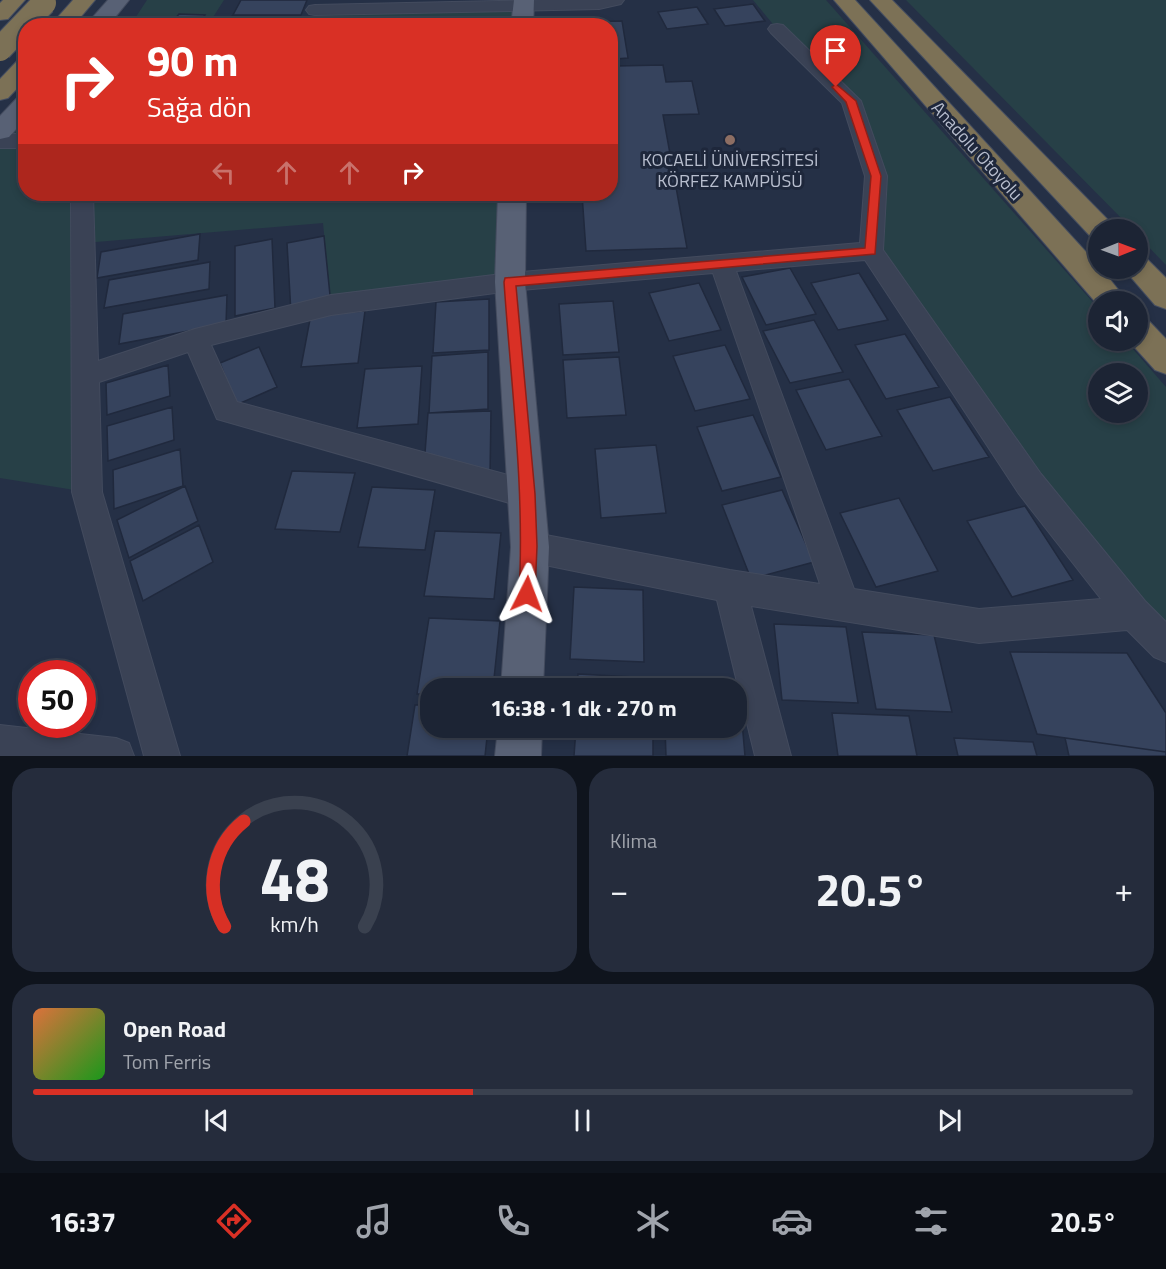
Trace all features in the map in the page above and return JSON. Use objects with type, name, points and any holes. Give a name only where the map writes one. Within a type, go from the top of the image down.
[{"type":"highway","points":[[0,14],[15,0]]},
{"type":"highway","name":"Anadolu Otoyolu","points":[[844,0],[1103,291]]},
{"type":"highway","name":"Anadolu Otoyolu","points":[[880,0],[1090,219]]},
{"type":"highway","points":[[30,18],[46,2]]},
{"type":"highway","points":[[68,18],[82,3]]},
{"type":"highway","points":[[0,49],[18,31]]},
{"type":"highway","points":[[3,89],[18,73]]},
{"type":"highway","points":[[1148,278],[1166,297]]},
{"type":"highway","points":[[1148,341],[1166,361]]},
{"type":"main road","points":[[103,18],[119,0]]},
{"type":"main road","points":[[0,36],[18,40]]},
{"type":"main road","points":[[0,131],[18,112]]},
{"type":"main road","points":[[512,201],[510,282],[530,546],[523,678]]},
{"type":"main road","points":[[518,756],[519,738]]},
{"type":"street","points":[[314,12],[524,10],[599,4],[615,0]]},
{"type":"street","points":[[777,29],[851,101],[876,176],[871,251],[1030,484],[1133,613],[1166,645]]},
{"type":"street","points":[[0,141],[18,141]]},
{"type":"street","points":[[82,201],[87,492],[162,756]]},
{"type":"street","points":[[85,375],[195,339],[331,305],[510,282],[721,262],[871,251]]},
{"type":"street","points":[[721,262],[843,603]]},
{"type":"street","points":[[195,339],[227,411],[527,494]]},
{"type":"street","points":[[530,546],[729,585],[979,626],[1133,613]]},
{"type":"street","points":[[729,585],[773,756]]},
{"type":"street","points":[[0,743],[116,756]]},
{"type":"green space","points":[[147,0],[224,0],[212,18],[135,18]]},
{"type":"green space","points":[[753,0],[826,0],[1088,297],[1088,351],[1135,351],[1145,363],[1088,363],[1088,423],[1148,423],[1148,366],[1166,387],[1166,645],[871,251],[876,176],[851,101],[777,29]]},
{"type":"green space","points":[[906,0],[1166,0],[1166,265],[1148,246],[1148,219],[1122,219]]},
{"type":"green space","points":[[524,4],[523,18],[312,18],[315,10]]},
{"type":"green space","points":[[18,111],[18,201],[509,201],[505,258],[510,282],[331,305],[323,223],[84,243],[87,492],[0,478],[0,131]]},
{"type":"building","points":[[241,0],[307,0],[301,15],[233,15]]},
{"type":"building","points":[[753,4],[765,21],[725,26],[714,9]]},
{"type":"building","points":[[697,7],[708,24],[667,29],[658,12]]},
{"type":"building","points":[[179,14],[205,15],[203,18],[176,18]]},
{"type":"building","points":[[232,16],[300,16],[299,18],[231,18]]},
{"type":"building","points":[[618,21],[622,21],[628,58],[618,59]]},
{"type":"building","points":[[663,65],[666,82],[692,81],[699,114],[663,115],[687,248],[586,251],[582,201],[618,201],[618,66]]},
{"type":"building","points":[[200,234],[198,260],[97,278],[101,252]]},
{"type":"building","points":[[324,236],[331,305],[291,313],[287,243]]},
{"type":"building","points":[[272,239],[275,308],[235,316],[235,246]]},
{"type":"building","points":[[210,262],[209,289],[104,308],[109,280]]},
{"type":"building","points":[[790,268],[816,314],[766,325],[742,277]]},
{"type":"building","points":[[859,273],[888,320],[838,330],[811,283]]},
{"type":"building","points":[[699,283],[721,330],[669,341],[649,293]]},
{"type":"building","points":[[227,295],[226,324],[119,344],[123,314]]},
{"type":"building","points":[[489,299],[489,350],[433,353],[436,302]]},
{"type":"building","points":[[613,301],[619,352],[563,355],[559,304]]},
{"type":"building","points":[[365,311],[358,363],[301,367],[311,314]]},
{"type":"building","points":[[814,320],[843,372],[790,383],[763,331]]},
{"type":"building","points":[[905,334],[939,387],[886,399],[855,345]]},
{"type":"building","points":[[725,345],[750,399],[695,411],[673,356]]},
{"type":"building","points":[[259,347],[277,387],[236,405],[220,363]]},
{"type":"building","points":[[488,352],[488,409],[429,413],[432,356]]},
{"type":"building","points":[[619,357],[626,415],[567,418],[563,360]]},
{"type":"building","points":[[168,365],[170,396],[107,415],[106,383]]},
{"type":"building","points":[[422,366],[418,424],[357,428],[365,369]]},
{"type":"building","points":[[849,379],[882,436],[826,450],[796,390]]},
{"type":"building","points":[[950,397],[989,457],[933,471],[897,410]]},
{"type":"building","points":[[172,407],[174,440],[108,461],[107,426]]},
{"type":"building","points":[[491,411],[490,476],[425,453],[428,413]]},
{"type":"building","points":[[753,415],[781,477],[722,491],[697,427]]},
{"type":"building","points":[[656,445],[666,513],[601,518],[595,449]]},
{"type":"building","points":[[180,449],[183,486],[114,509],[113,470]]},
{"type":"building","points":[[292,471],[355,473],[340,532],[275,529]]},
{"type":"building","points":[[185,486],[198,521],[129,558],[117,520]]},
{"type":"building","points":[[372,487],[435,490],[425,550],[358,547]]},
{"type":"building","points":[[782,490],[814,562],[751,579],[722,505]]},
{"type":"building","points":[[899,498],[938,571],[876,587],[840,513]]},
{"type":"building","points":[[1025,506],[1073,580],[1012,597],[967,521]]},
{"type":"building","points":[[199,525],[213,562],[143,601],[130,561]]},
{"type":"building","points":[[435,531],[501,533],[494,599],[424,596]]},
{"type":"building","points":[[574,587],[643,590],[644,662],[570,659]]},
{"type":"building","points":[[429,618],[500,621],[494,678],[420,678],[420,694],[417,694]]},
{"type":"building","points":[[774,624],[846,627],[858,703],[782,700]]},
{"type":"building","points":[[862,632],[934,635],[952,712],[876,709]]},
{"type":"building","points":[[1010,652],[1127,653],[1166,713],[1166,752],[1037,734]]},
{"type":"building","points":[[578,674],[652,678],[578,678]]},
{"type":"building","points":[[415,705],[420,705],[420,738],[487,738],[485,756],[407,756]]},
{"type":"building","points":[[832,713],[909,716],[917,756],[838,756]]},
{"type":"building","points":[[575,738],[653,738],[653,756],[574,756]]},
{"type":"building","points":[[665,738],[743,738],[745,756],[666,756]]},
{"type":"building","points":[[954,738],[1033,742],[1037,756],[958,756]]},
{"type":"building","points":[[1065,738],[1166,752],[1166,756],[1069,756]]},
{"type":"place","name":"KOCAELİ ÜNİVERSİTESİ KÖRFEZ KAMPÜSÜ","points":[[730,140]]},
{"type":"route","points":[[527,594],[530,546],[510,282],[721,262],[871,251],[876,176],[851,101],[836,87]]}]
